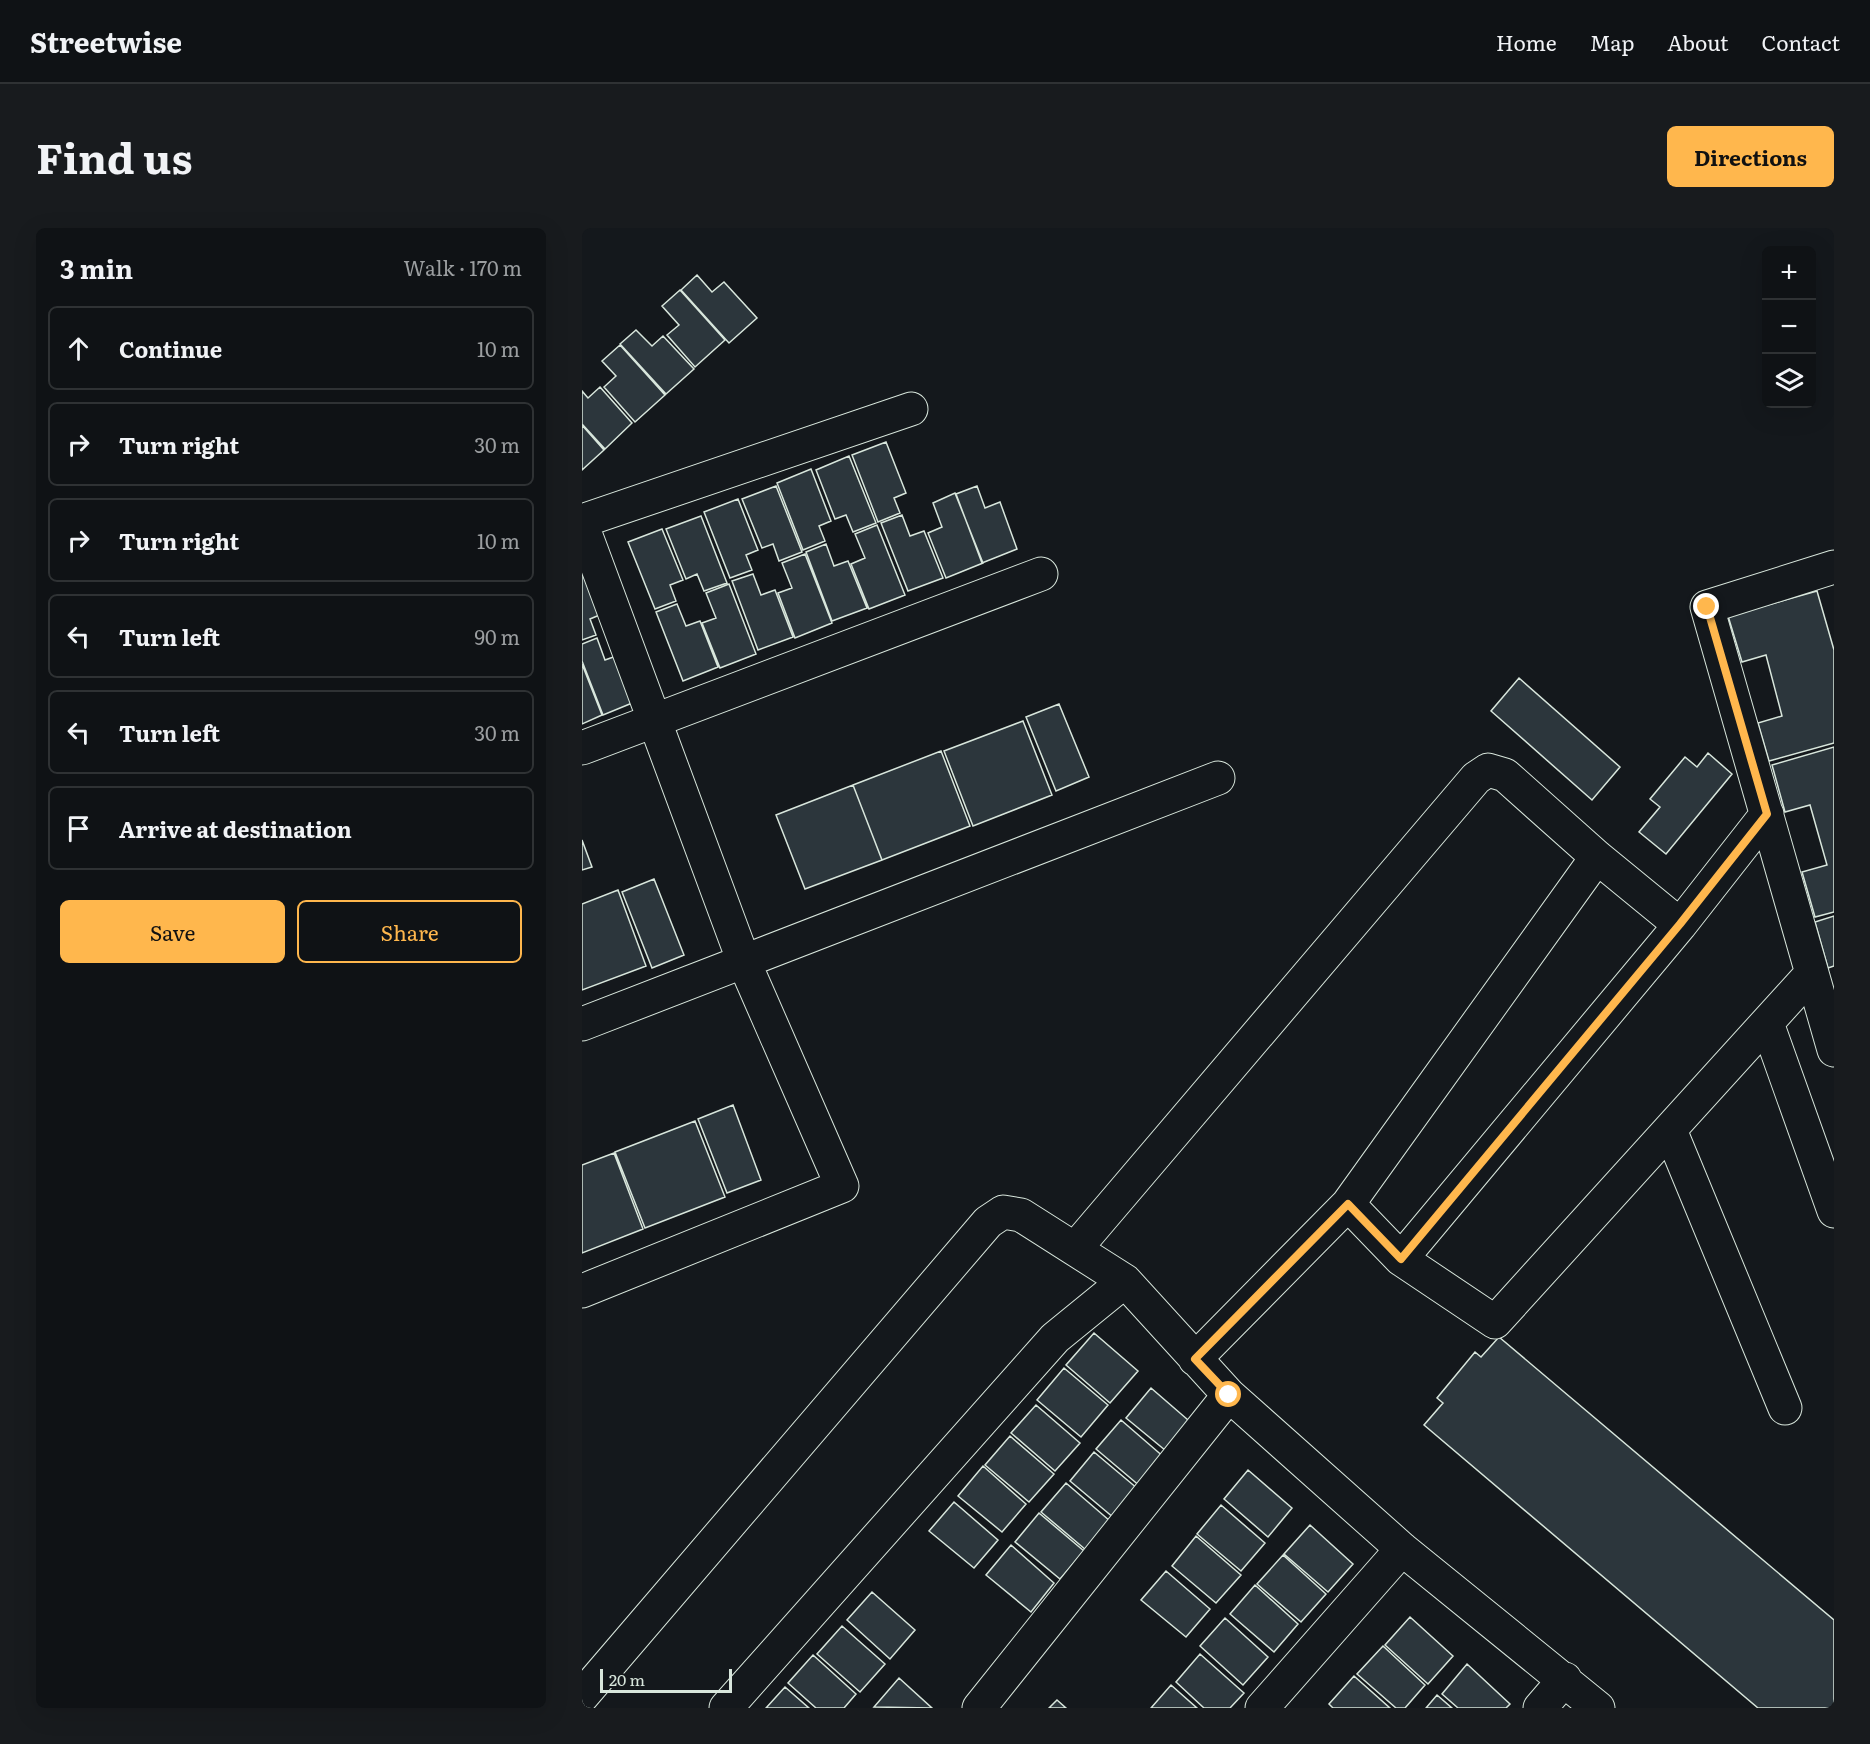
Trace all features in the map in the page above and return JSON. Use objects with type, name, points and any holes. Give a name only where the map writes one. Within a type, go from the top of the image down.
[{"type":"street","points":[[582,1291],[842,1186],[744,962],[582,523],[911,409]]},
{"type":"street","points":[[1834,567],[1707,607],[1834,1050]]},
{"type":"street","points":[[582,748],[1041,574]]},
{"type":"street","points":[[1076,1250],[1476,778],[1488,770],[1504,775],[1597,857],[1680,924]]},
{"type":"street","points":[[582,1024],[1218,778]]},
{"type":"street","points":[[1401,1259],[1680,924],[1767,814]]},
{"type":"street","points":[[1195,1359],[1348,1204],[1597,857]]},
{"type":"street","points":[[1348,1204],[1401,1259],[1495,1322],[1812,973]]},
{"type":"street","points":[[1767,1023],[1834,1211]]},
{"type":"street","points":[[1670,1130],[1785,1408]]},
{"type":"street","points":[[582,1696],[988,1222],[1003,1212],[1021,1215],[1125,1281],[1229,1395],[1402,1549],[1598,1708]]},
{"type":"street","points":[[726,1708],[1054,1338],[1125,1281]]},
{"type":"street","points":[[979,1708],[1229,1395]]},
{"type":"street","points":[[1262,1708],[1402,1549]]},
{"type":"street","points":[[1540,1708],[1565,1679]]},
{"type":"building","points":[[697,275],[712,292],[724,282],[757,318],[729,343],[681,290]]},
{"type":"building","points":[[680,290],[725,340],[695,367],[667,335],[679,325],[662,306]]},
{"type":"building","points":[[636,330],[652,346],[663,336],[694,369],[666,394],[620,344]]},
{"type":"building","points":[[620,345],[665,395],[635,422],[604,387],[616,376],[602,361]]},
{"type":"building","points":[[600,387],[632,423],[605,449],[582,424],[582,391],[588,398]]},
{"type":"building","points":[[582,425],[604,450],[582,470]]},
{"type":"building","points":[[886,442],[906,493],[894,498],[900,513],[878,522],[852,455]]},
{"type":"building","points":[[849,456],[876,523],[853,532],[846,515],[835,519],[816,470]]},
{"type":"building","points":[[811,469],[831,521],[819,526],[825,541],[803,550],[777,483]]},
{"type":"building","points":[[776,486],[802,552],[779,561],[773,544],[762,548],[742,499]]},
{"type":"building","points":[[977,486],[985,508],[1000,502],[1017,549],[982,563],[956,494]]},
{"type":"building","points":[[955,493],[983,563],[946,578],[928,533],[942,527],[933,503]]},
{"type":"building","points":[[738,499],[758,550],[746,555],[752,570],[730,578],[704,512]]},
{"type":"building","points":[[902,515],[910,536],[924,531],[943,578],[908,591],[881,523]]},
{"type":"building","points":[[701,516],[727,583],[704,591],[697,574],[686,579],[666,529]]},
{"type":"building","points":[[877,525],[905,595],[869,609],[851,564],[865,558],[855,534]]},
{"type":"building","points":[[662,529],[683,580],[670,585],[676,601],[655,609],[628,542]]},
{"type":"building","points":[[826,544],[834,566],[848,561],[867,608],[832,621],[806,552]]},
{"type":"building","points":[[805,554],[832,623],[795,638],[778,593],[792,588],[782,563]]},
{"type":"building","points":[[582,563],[602,614],[590,619],[596,635],[582,640]]},
{"type":"building","points":[[753,574],[761,595],[775,590],[793,637],[758,650],[732,581]]},
{"type":"building","points":[[729,584],[756,654],[720,668],[702,623],[716,618],[706,593]]},
{"type":"building","points":[[1817,591],[1834,650],[1834,743],[1769,761],[1758,723],[1782,716],[1766,655],[1742,662],[1728,616]]},
{"type":"building","points":[[677,604],[686,626],[700,621],[718,667],[683,681],[656,612]]},
{"type":"building","points":[[597,638],[605,660],[619,655],[637,701],[603,715],[582,661],[582,644]]},
{"type":"building","points":[[582,664],[602,715],[582,724]]},
{"type":"building","points":[[1519,678],[1620,767],[1592,800],[1491,711]]},
{"type":"building","points":[[1059,704],[1089,777],[1056,791],[1026,717]]},
{"type":"building","points":[[1023,721],[1052,795],[973,826],[944,751]]},
{"type":"building","points":[[1834,747],[1834,912],[1815,917],[1802,872],[1827,865],[1810,805],[1785,812],[1772,765]]},
{"type":"building","points":[[941,751],[970,826],[882,860],[853,785]]},
{"type":"building","points":[[1708,753],[1732,774],[1666,854],[1639,832],[1660,807],[1650,799],[1685,757],[1697,767]]},
{"type":"building","points":[[853,785],[882,860],[805,889],[776,815]]},
{"type":"building","points":[[582,840],[592,867],[582,870]]},
{"type":"building","points":[[654,879],[684,955],[652,968],[622,892]]},
{"type":"building","points":[[618,890],[646,966],[582,990],[582,904]]},
{"type":"building","points":[[1834,916],[1834,966],[1828,968],[1815,922]]},
{"type":"building","points":[[733,1105],[761,1180],[727,1193],[698,1119]]},
{"type":"building","points":[[695,1121],[725,1197],[645,1228],[615,1152]]},
{"type":"building","points":[[614,1153],[643,1229],[582,1253],[582,1165]]},
{"type":"building","points":[[1094,1333],[1138,1371],[1110,1403],[1066,1365]]},
{"type":"building","points":[[1499,1337],[1834,1620],[1834,1708],[1758,1708],[1424,1425],[1443,1403],[1437,1398],[1475,1352],[1481,1357]]},
{"type":"building","points":[[1064,1368],[1108,1405],[1081,1437],[1037,1400]]},
{"type":"building","points":[[1151,1388],[1195,1426],[1171,1455],[1126,1418]]},
{"type":"building","points":[[1036,1405],[1080,1443],[1055,1471],[1011,1433]]},
{"type":"building","points":[[1121,1420],[1165,1458],[1141,1487],[1096,1449]]},
{"type":"building","points":[[1010,1436],[1054,1474],[1029,1502],[985,1465]]},
{"type":"building","points":[[1094,1452],[1138,1489],[1114,1518],[1070,1481]]},
{"type":"building","points":[[983,1466],[1026,1504],[1002,1532],[958,1496]]},
{"type":"building","points":[[1248,1470],[1292,1508],[1268,1537],[1224,1499]]},
{"type":"building","points":[[1066,1483],[1110,1521],[1086,1550],[1041,1512]]},
{"type":"building","points":[[954,1502],[998,1540],[974,1568],[929,1531]]},
{"type":"building","points":[[1221,1505],[1265,1543],[1241,1571],[1197,1534]]},
{"type":"building","points":[[1039,1513],[1084,1551],[1060,1579],[1015,1542]]},
{"type":"building","points":[[1310,1525],[1353,1564],[1328,1592],[1284,1554]]},
{"type":"building","points":[[1196,1536],[1241,1575],[1216,1603],[1172,1566]]},
{"type":"building","points":[[1011,1545],[1054,1583],[1031,1612],[986,1575]]},
{"type":"building","points":[[1283,1555],[1326,1594],[1301,1622],[1257,1584]]},
{"type":"building","points":[[1166,1571],[1210,1609],[1186,1637],[1141,1600]]},
{"type":"building","points":[[1255,1585],[1298,1624],[1274,1652],[1230,1614]]},
{"type":"building","points":[[872,1592],[915,1630],[890,1659],[847,1620]]},
{"type":"building","points":[[1410,1617],[1453,1656],[1428,1684],[1385,1645]]},
{"type":"building","points":[[1225,1618],[1268,1657],[1243,1685],[1200,1646]]},
{"type":"building","points":[[842,1626],[885,1664],[860,1692],[817,1654]]},
{"type":"building","points":[[1383,1646],[1425,1685],[1405,1708],[1396,1708],[1357,1674]]},
{"type":"building","points":[[1200,1654],[1244,1693],[1230,1708],[1204,1708],[1176,1682]]},
{"type":"building","points":[[813,1655],[856,1694],[844,1708],[816,1708],[788,1683]]},
{"type":"building","points":[[1467,1664],[1510,1704],[1506,1708],[1458,1708],[1442,1694]]},
{"type":"building","points":[[1354,1676],[1390,1708],[1333,1708],[1329,1704]]},
{"type":"building","points":[[899,1678],[932,1708],[874,1707]]},
{"type":"building","points":[[1171,1685],[1197,1708],[1151,1708]]},
{"type":"building","points":[[785,1687],[809,1708],[766,1708]]},
{"type":"building","points":[[1437,1695],[1452,1708],[1426,1708]]},
{"type":"building","points":[[1057,1700],[1066,1708],[1049,1708]]},
{"type":"route","points":[[1229,1395],[1195,1359],[1348,1204],[1401,1259],[1680,924],[1767,814],[1707,607]]}]
